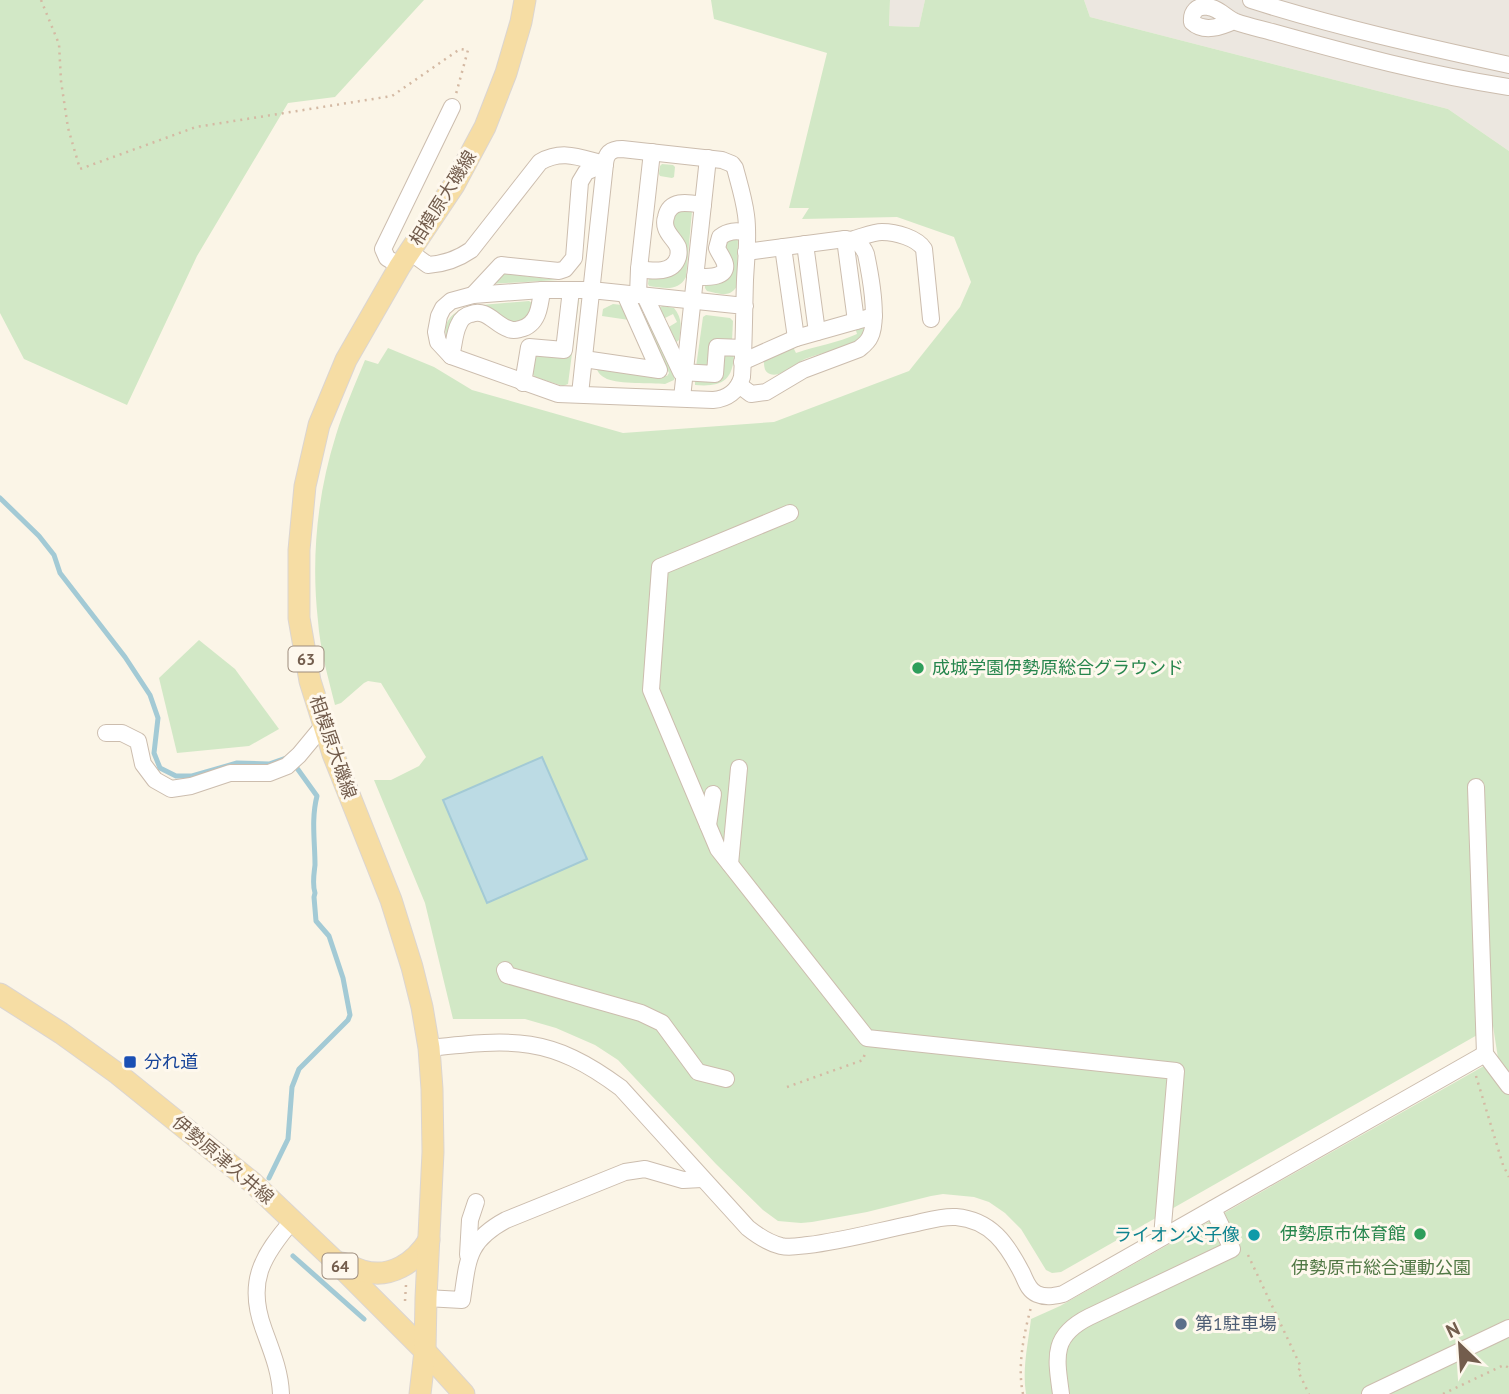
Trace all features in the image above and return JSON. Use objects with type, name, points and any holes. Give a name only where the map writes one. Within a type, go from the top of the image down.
[{"type":"main road","name":"相模原大磯線","points":[[425,1351],[433,1152],[429,1048],[412,967],[391,900],[332,754],[310,681],[299,618],[299,550],[305,486],[318,425],[341,371],[405,259],[454,185],[485,127],[506,73],[525,0]]},
{"type":"main road","name":"伊勢原津久井線","points":[[0,994],[61,1032],[118,1074],[253,1183],[425,1351]]},
{"type":"main road","points":[[333,1259],[365,1272],[390,1272],[417,1257],[429,1240]]},
{"type":"main road","points":[[420,1394],[425,1351]]},
{"type":"main road","points":[[425,1351],[433,1394]]},
{"type":"main road","points":[[425,1351],[464,1394]]},
{"type":"street","points":[[1251,0],[1406,43],[1509,65]]},
{"type":"street","points":[[1234,21],[1340,51],[1452,78],[1509,87]]},
{"type":"street","points":[[452,107],[383,249],[387,258],[428,265],[446,263],[465,254],[546,158],[562,154],[605,164]]},
{"type":"street","points":[[580,394],[591,290],[605,164],[612,150],[708,158],[727,161],[735,168],[746,214],[747,232],[742,377],[739,385],[729,396],[722,399],[558,394],[451,356],[438,342],[436,332],[443,308],[452,301],[473,295],[591,290],[744,306]]},
{"type":"street","points":[[584,359],[659,370],[636,295],[652,152]]},
{"type":"street","points":[[682,398],[708,158]]},
{"type":"street","points":[[473,295],[501,265],[559,271],[565,269],[574,258],[582,177],[586,172],[605,164]]},
{"type":"street","points":[[639,269],[669,269],[676,263],[679,253],[666,228],[667,212],[679,203],[703,205]]},
{"type":"street","points":[[695,277],[721,274],[725,271],[726,266],[717,248],[720,236],[726,232],[747,232]]},
{"type":"street","points":[[746,252],[849,239],[881,232],[912,238],[920,242],[924,249],[931,319]]},
{"type":"street","points":[[739,385],[751,394],[766,392],[803,370],[866,344],[874,316],[866,254],[860,244],[849,239]]},
{"type":"street","points":[[849,239],[856,321]]},
{"type":"street","points":[[805,244],[817,332]]},
{"type":"street","points":[[783,247],[796,338]]},
{"type":"street","points":[[451,356],[459,323],[465,317],[473,313],[483,313],[508,329],[525,328],[535,320],[540,310],[542,290]]},
{"type":"street","points":[[523,383],[530,347],[564,350],[571,290]]},
{"type":"street","points":[[636,295],[681,372],[715,374],[718,347],[743,355],[874,316]]},
{"type":"street","points":[[790,513],[660,567],[651,690],[718,849],[867,1038],[1177,1072],[1162,1237]]},
{"type":"street","points":[[106,733],[122,733],[138,741],[143,764],[155,780],[171,789],[191,786],[230,773],[269,773],[293,761],[323,726]]},
{"type":"street","points":[[730,864],[739,768]]},
{"type":"street","points":[[1476,787],[1478,1058],[1509,1086]]},
{"type":"street","points":[[708,825],[713,794]]},
{"type":"street","points":[[505,970],[507,975],[641,1013],[663,1023],[698,1072],[726,1079]]},
{"type":"street","points":[[429,1048],[512,1042],[559,1051],[578,1060],[621,1088],[748,1228],[760,1237],[781,1246],[826,1243],[954,1217],[974,1221],[996,1234],[1005,1243],[1029,1289],[1049,1297],[1063,1294],[1478,1058]]},
{"type":"street","points":[[468,1257],[479,1239],[506,1220],[625,1171],[645,1169],[682,1180],[702,1179]]},
{"type":"street","points":[[426,1298],[462,1300],[470,1220],[476,1202]]},
{"type":"street","points":[[1061,1394],[1056,1362],[1060,1342],[1072,1327],[1232,1249],[1213,1209]]},
{"type":"street","points":[[281,1394],[274,1356],[258,1308],[257,1290],[260,1268],[269,1249],[293,1220]]},
{"type":"street","points":[[1370,1394],[1509,1328]]},
{"type":"path","points":[[41,0],[59,44],[68,128],[80,169],[196,127],[392,96],[460,48],[468,50],[452,107]]},
{"type":"path","points":[[787,1087],[863,1060],[867,1038]]},
{"type":"path","points":[[1478,1058],[1503,1165],[1509,1177]]},
{"type":"path","points":[[1248,1256],[1301,1367],[1298,1370],[1309,1394]]},
{"type":"path","points":[[405,1301],[407,1279]]},
{"type":"path","points":[[1023,1394],[1020,1369],[1027,1322],[1035,1293]]},
{"type":"path","points":[[1443,1394],[1504,1365],[1509,1368]]},
{"type":"shaded area","points":[[890,0],[925,0],[919,27],[889,26]]},
{"type":"shaded area","points":[[1084,0],[1509,0],[1509,151],[1448,109],[1090,17]]},
{"type":"green space","points":[[0,0],[424,0],[335,97],[288,103],[197,256],[127,405],[24,359],[0,313]]},
{"type":"green space","name":"成城学園伊勢原総合グラウンド","points":[[711,0],[890,0],[889,26],[919,27],[925,0],[1084,0],[1090,17],[1448,109],[1509,151],[1509,1394],[1026,1394],[1025,1385],[1031,1319],[1060,1306],[1498,1058],[1493,1026],[1061,1272],[1052,1273],[1046,1270],[1021,1229],[1005,1213],[989,1202],[974,1197],[943,1194],[812,1222],[778,1221],[716,1164],[618,1060],[595,1045],[556,1028],[525,1019],[453,1019],[425,903],[374,780],[391,780],[419,766],[426,757],[381,683],[368,681],[335,705],[319,632],[315,574],[320,504],[336,435],[365,360],[378,364],[388,348],[434,367],[472,390],[623,433],[774,422],[909,371],[960,307],[971,282],[954,237],[897,217],[802,219],[809,208],[789,208],[827,53],[714,19]]},
{"type":"green space","points":[[662,164],[675,167],[674,177],[660,176]]},
{"type":"green space","points":[[675,210],[692,211],[686,277],[675,287],[649,286],[649,276],[675,273],[671,224]]},
{"type":"green space","points":[[738,237],[737,286],[728,294],[707,291],[705,282],[714,281],[724,250],[724,241]]},
{"type":"green space","points":[[500,273],[558,280],[489,284]]},
{"type":"green space","points":[[575,299],[579,300],[568,384],[563,386],[535,377],[532,373],[533,355],[569,355]]},
{"type":"green space","points":[[529,301],[532,303],[531,317],[514,325],[483,308],[447,339],[447,322],[464,308]]},
{"type":"green space","points":[[613,304],[622,305],[629,320],[602,316],[603,309]]},
{"type":"green space","points":[[657,308],[674,308],[680,320],[679,340],[674,344],[667,328],[677,322],[673,314],[663,319]]},
{"type":"green space","points":[[647,310],[676,374],[674,380],[665,384],[635,383],[612,381],[603,377],[596,367],[667,376],[669,373],[643,317]]},
{"type":"green space","points":[[706,315],[730,318],[733,321],[732,341],[712,368],[696,367],[703,317]]},
{"type":"green space","points":[[865,326],[868,330],[851,345],[805,359],[779,374],[770,374],[765,370],[764,360],[792,345],[796,353],[850,337],[857,334],[855,327]]},
{"type":"green space","points":[[722,352],[734,354],[728,377],[712,385],[695,385],[695,379]]},
{"type":"green space","points":[[199,640],[235,669],[279,729],[249,746],[177,753],[159,678]]},
{"type":"water","points":[[542,757],[587,859],[487,903],[443,800]]},
{"type":"waterway","points":[[0,498],[39,536],[54,555],[60,573],[125,657],[150,695],[158,718],[154,753],[160,768],[176,776],[192,776],[237,763],[269,764],[289,757],[317,796],[313,883],[316,921],[329,936],[343,978],[350,1015],[299,1069],[292,1087],[288,1139],[269,1178]]},
{"type":"waterway","points":[[293,1256],[364,1319]]},
{"type":"place","name":"成城学園伊勢原総合グラウンド","points":[[918,668]]},
{"type":"place","name":"分れ道","points":[[130,1062]]},
{"type":"place","name":"伊勢原市体育館","points":[[1420,1234]]},
{"type":"place","name":"ライオン父子像","points":[[1254,1235]]},
{"type":"place","name":"第1駐車場","points":[[1181,1324]]},
{"type":"park label","name":"伊勢原市総合運動公園","points":[[1381,1268]]}]
